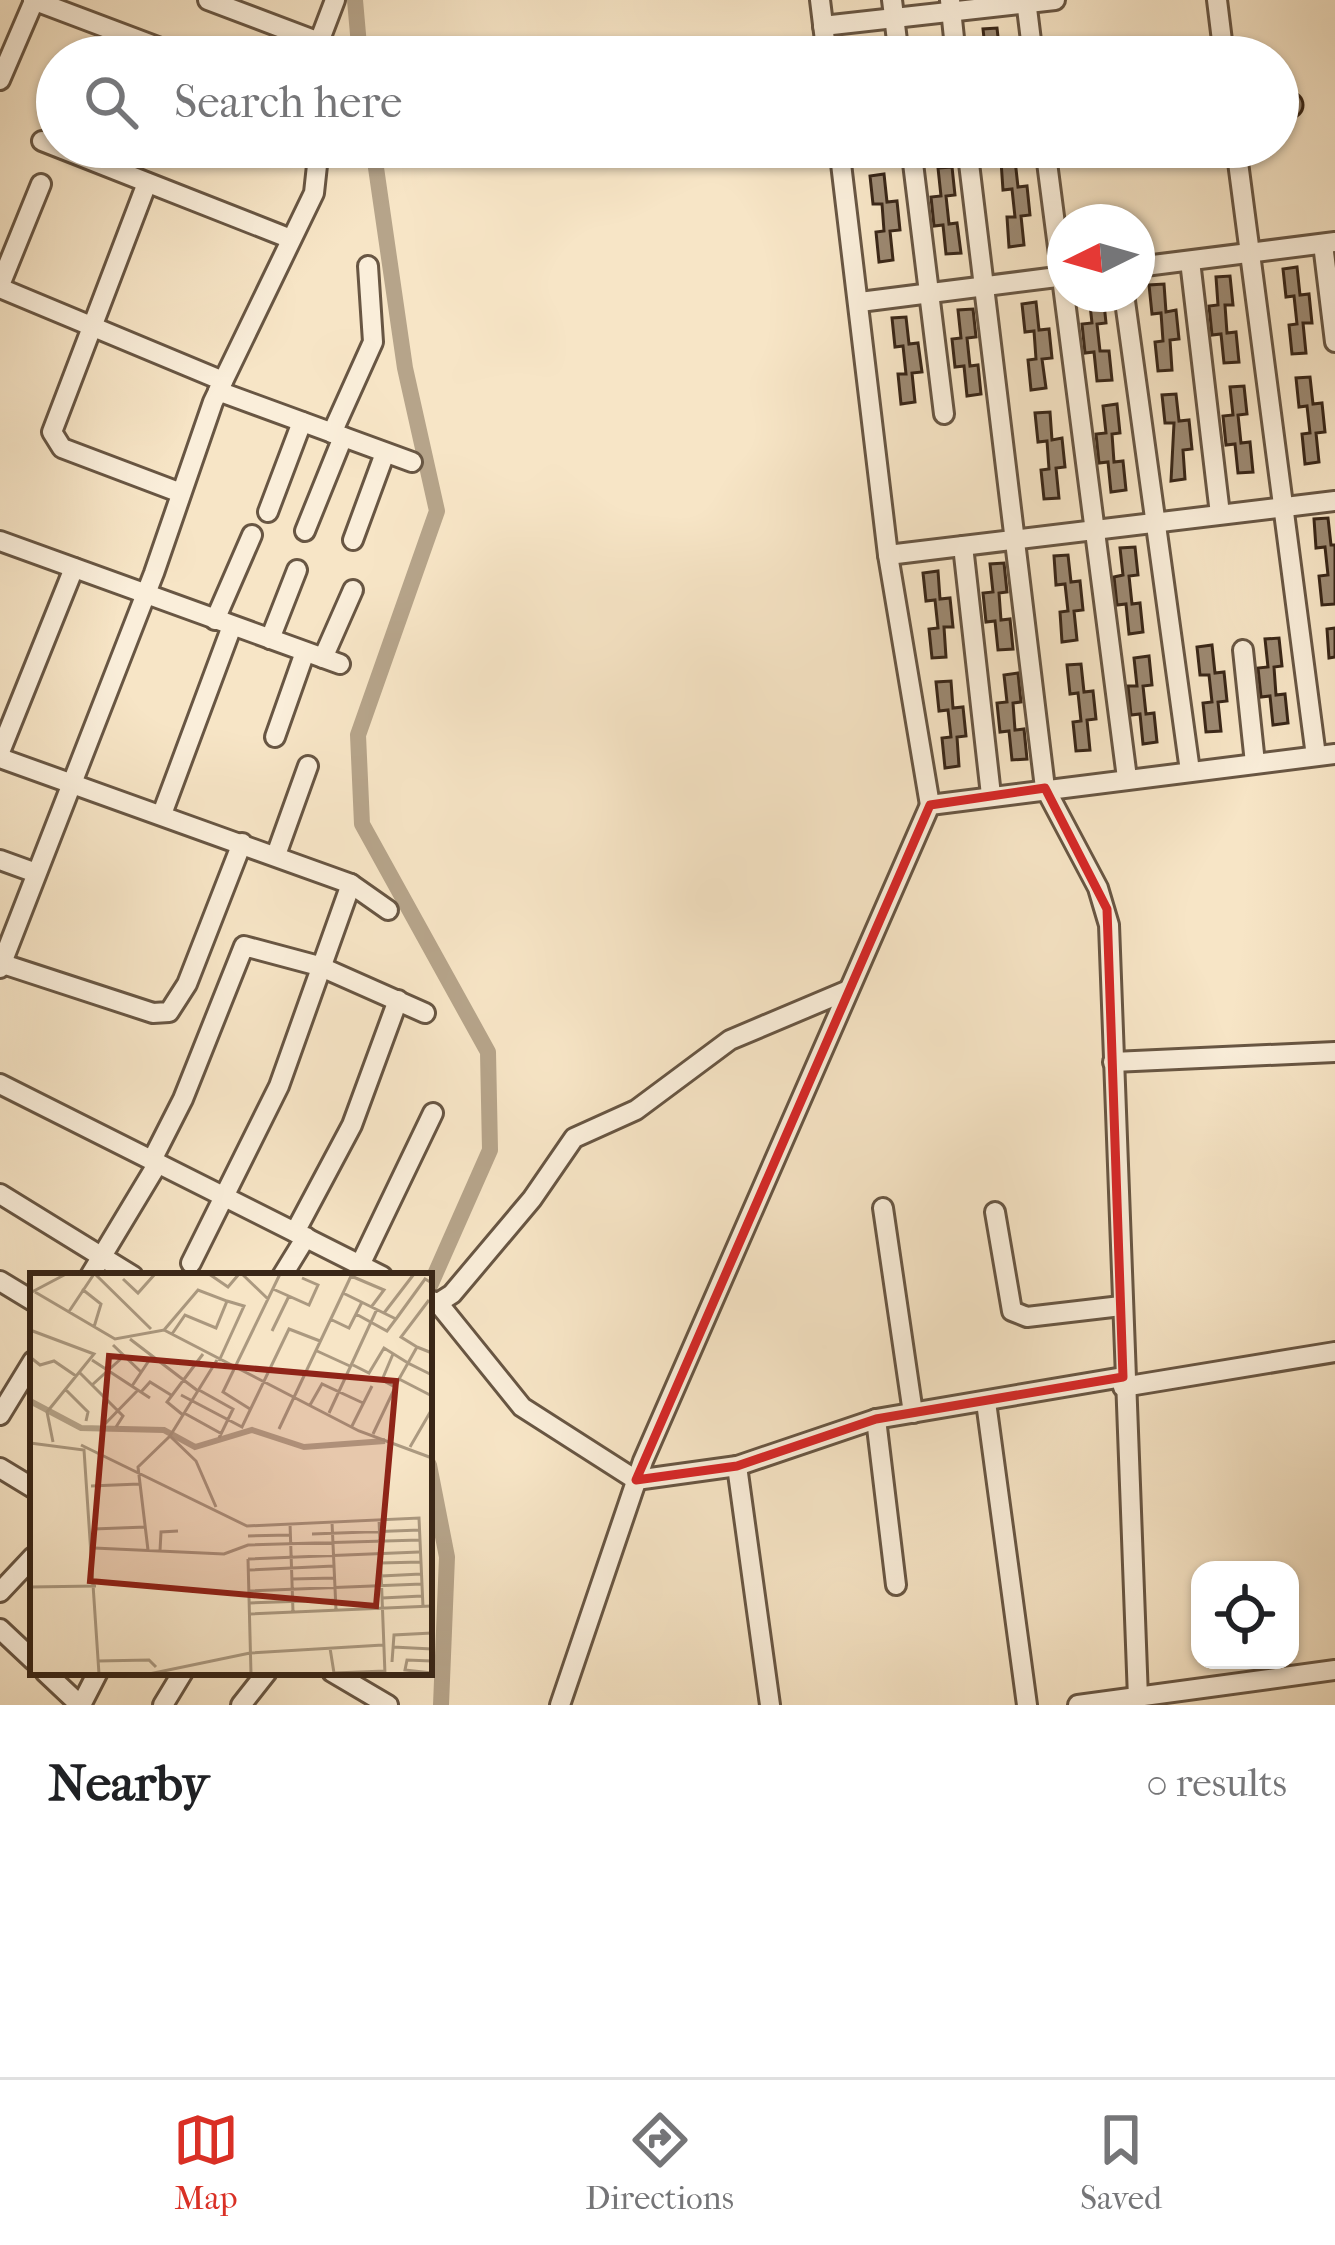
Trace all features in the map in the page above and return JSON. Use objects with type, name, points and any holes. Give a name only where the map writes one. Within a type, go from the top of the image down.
[{"type":"street","points":[[0,80],[33,0],[128,36]]},
{"type":"street","points":[[324,36],[335,0]]},
{"type":"street","points":[[820,0],[824,36]]},
{"type":"street","points":[[823,26],[893,9],[1055,0]]},
{"type":"street","points":[[1216,0],[1221,36]]},
{"type":"street","points":[[1026,1],[1030,36]]},
{"type":"street","points":[[219,2],[291,36]]},
{"type":"street","points":[[950,5],[954,36]]},
{"type":"street","points":[[109,168],[291,239]]},
{"type":"street","points":[[242,843],[187,984],[169,1012],[153,1012],[0,965],[145,595],[220,386],[314,193],[317,168]]},
{"type":"street","points":[[560,1705],[636,1480],[930,805],[889,555],[842,168]]},
{"type":"street","points":[[913,168],[944,414]]},
{"type":"street","points":[[970,168],[1045,788],[1107,910],[1138,1698]]},
{"type":"street","points":[[1048,168],[1053,204]]},
{"type":"street","points":[[930,805],[1325,755],[1281,507],[1239,168]]},
{"type":"street","points":[[147,183],[53,420],[55,440],[62,448],[181,493]]},
{"type":"street","points":[[41,184],[0,287],[302,422],[412,462]]},
{"type":"street","points":[[1155,266],[1329,243],[1335,342]]},
{"type":"street","points":[[1190,261],[1220,514]]},
{"type":"street","points":[[305,531],[374,342],[368,266]]},
{"type":"street","points":[[860,302],[1047,279]]},
{"type":"street","points":[[1067,312],[1127,778]]},
{"type":"street","points":[[1127,312],[1190,771]]},
{"type":"street","points":[[268,512],[302,422]]},
{"type":"street","points":[[353,540],[385,453]]},
{"type":"street","points":[[889,555],[1335,501]]},
{"type":"street","points":[[162,814],[251,535]]},
{"type":"street","points":[[0,541],[323,658]]},
{"type":"street","points":[[964,546],[991,795]]},
{"type":"street","points":[[74,568],[0,755],[70,786],[162,814],[351,884],[388,910]]},
{"type":"street","points":[[270,639],[297,570]]},
{"type":"street","points":[[275,737],[323,658],[353,590]]},
{"type":"street","points":[[1243,650],[1255,764]]},
{"type":"street","points":[[276,855],[308,766]]},
{"type":"street","points":[[0,860],[36,873]]},
{"type":"street","points":[[191,1263],[279,1086],[351,884]]},
{"type":"street","points":[[93,1273],[155,1161],[239,950],[250,946],[319,966],[425,1013]]},
{"type":"street","points":[[846,991],[730,1040],[636,1110],[574,1138],[532,1199],[432,1301],[522,1407],[636,1480],[737,1466],[876,1419],[913,1412],[1335,1352]]},
{"type":"street","points":[[283,1273],[352,1125],[398,1000]]},
{"type":"street","points":[[1113,1061],[1335,1052]]},
{"type":"street","points":[[0,1084],[372,1272],[433,1113]]},
{"type":"street","points":[[0,1194],[128,1273]]},
{"type":"street","points":[[883,1208],[913,1412]]},
{"type":"street","points":[[995,1211],[1012,1311],[1027,1317],[1121,1306]]},
{"type":"street","points":[[0,1281],[30,1298]]},
{"type":"street","points":[[0,1415],[30,1366]]},
{"type":"street","points":[[0,1375],[19,1384]]},
{"type":"street","points":[[986,1402],[1027,1705]]},
{"type":"street","points":[[876,1419],[896,1585]]},
{"type":"street","points":[[737,1466],[770,1705]]},
{"type":"street","points":[[0,1468],[30,1486]]},
{"type":"street","points":[[0,1592],[30,1560]]},
{"type":"street","points":[[0,1629],[30,1657]]},
{"type":"street","points":[[1078,1705],[1172,1699],[1335,1670]]},
{"type":"street","points":[[48,1675],[81,1705],[96,1675]]},
{"type":"street","points":[[163,1705],[181,1675]]},
{"type":"street","points":[[241,1705],[265,1675]]},
{"type":"street","points":[[337,1675],[388,1705]]},
{"type":"street","points":[[1236,1684],[1238,1705]]},
{"type":"highlighted area","points":[[1045,788],[1107,909],[1123,1377],[876,1419],[737,1466],[636,1480],[930,805]]},
{"type":"building","points":[[997,28],[998,36],[984,36],[983,29]]},
{"type":"building","points":[[938,168],[952,168],[955,195],[946,196],[949,224],[957,223],[961,253],[946,254],[943,225],[934,226],[931,197],[941,196]]},
{"type":"building","points":[[1001,168],[1016,168],[1018,187],[1027,186],[1030,215],[1021,216],[1024,245],[1009,247],[1007,217],[1015,217],[1012,189],[1003,190]]},
{"type":"building","points":[[884,174],[887,202],[897,201],[900,230],[890,231],[893,260],[879,262],[876,232],[884,231],[882,204],[873,204],[870,176]]},
{"type":"building","points":[[1297,267],[1300,295],[1309,294],[1312,323],[1303,323],[1306,353],[1292,354],[1289,325],[1297,324],[1294,296],[1286,297],[1283,269]]},
{"type":"building","points":[[1230,276],[1233,305],[1225,305],[1227,333],[1236,332],[1239,362],[1224,363],[1221,334],[1212,335],[1209,306],[1218,305],[1216,277]]},
{"type":"building","points":[[1164,284],[1166,312],[1176,310],[1179,339],[1170,340],[1172,370],[1158,371],[1155,342],[1163,341],[1161,313],[1152,314],[1155,285]]},
{"type":"building","points":[[1036,302],[1039,330],[1049,329],[1052,358],[1042,359],[1046,388],[1031,390],[1028,360],[1036,359],[1034,331],[1025,332],[1022,304]]},
{"type":"building","points":[[973,309],[976,337],[967,338],[970,366],[978,365],[981,394],[967,396],[964,366],[955,367],[952,339],[961,338],[958,310]]},
{"type":"building","points":[[1091,312],[1105,312],[1106,323],[1097,324],[1100,351],[1109,351],[1112,380],[1097,381],[1094,352],[1085,353],[1082,324],[1092,323]]},
{"type":"building","points":[[906,317],[909,344],[918,343],[922,372],[912,373],[915,402],[901,404],[898,374],[906,374],[903,346],[895,347],[892,318]]},
{"type":"building","points":[[1310,377],[1313,404],[1322,403],[1325,432],[1316,433],[1319,462],[1305,464],[1302,434],[1310,433],[1307,406],[1299,407],[1296,378]]},
{"type":"building","points":[[1244,386],[1247,414],[1238,415],[1241,443],[1250,442],[1253,472],[1238,473],[1235,444],[1226,445],[1223,416],[1233,415],[1230,387]]},
{"type":"building","points":[[1176,394],[1179,421],[1189,420],[1192,449],[1183,450],[1185,479],[1171,481],[1174,423],[1165,423],[1162,395]]},
{"type":"building","points":[[1117,404],[1120,433],[1112,434],[1114,462],[1123,461],[1126,490],[1111,492],[1108,462],[1099,463],[1096,434],[1106,433],[1103,406]]},
{"type":"building","points":[[1050,412],[1052,440],[1062,438],[1065,467],[1056,468],[1059,498],[1044,499],[1041,470],[1049,469],[1047,441],[1038,442],[1035,413]]},
{"type":"building","points":[[1328,518],[1331,545],[1335,545],[1335,604],[1322,605],[1319,576],[1328,575],[1325,547],[1316,548],[1314,519]]},
{"type":"building","points":[[1135,547],[1138,575],[1129,576],[1132,604],[1140,603],[1143,632],[1129,634],[1126,604],[1117,605],[1114,577],[1123,575],[1120,548]]},
{"type":"building","points":[[1068,555],[1071,582],[1080,581],[1083,610],[1074,611],[1077,640],[1062,642],[1060,612],[1068,611],[1065,584],[1056,585],[1054,556]]},
{"type":"building","points":[[1004,563],[1007,592],[999,593],[1001,620],[1010,619],[1013,649],[998,650],[995,621],[986,622],[983,593],[993,592],[990,564]]},
{"type":"building","points":[[938,571],[940,599],[950,598],[953,627],[944,627],[946,657],[932,658],[929,629],[938,628],[935,600],[926,601],[923,573]]},
{"type":"building","points":[[1335,628],[1335,657],[1329,658],[1327,629]]},
{"type":"building","points":[[1279,638],[1282,666],[1274,667],[1276,695],[1285,694],[1288,723],[1273,725],[1270,696],[1261,697],[1258,668],[1268,667],[1265,639]]},
{"type":"building","points":[[1212,645],[1215,673],[1224,672],[1227,701],[1218,702],[1221,731],[1206,732],[1203,703],[1212,702],[1209,675],[1200,675],[1197,647]]},
{"type":"building","points":[[1149,656],[1152,685],[1143,686],[1146,714],[1154,713],[1157,742],[1143,744],[1140,714],[1131,715],[1128,686],[1137,686],[1134,658]]},
{"type":"building","points":[[1081,664],[1084,692],[1093,691],[1096,719],[1087,720],[1090,750],[1076,751],[1073,722],[1081,721],[1078,693],[1070,694],[1067,665]]},
{"type":"building","points":[[1018,673],[1021,702],[1013,703],[1015,730],[1024,729],[1027,759],[1012,760],[1009,731],[1000,732],[997,703],[1007,702],[1004,675]]},
{"type":"building","points":[[951,681],[953,708],[963,707],[966,736],[957,737],[959,766],[945,768],[942,738],[951,737],[948,710],[939,711],[936,682]]},
{"type":"waterway","points":[[355,0],[358,36]]},
{"type":"waterway","points":[[376,168],[405,368],[437,511],[358,735],[362,824],[488,1052],[490,1150],[432,1281]]},
{"type":"waterway","points":[[432,1480],[447,1557],[441,1705]]}]
